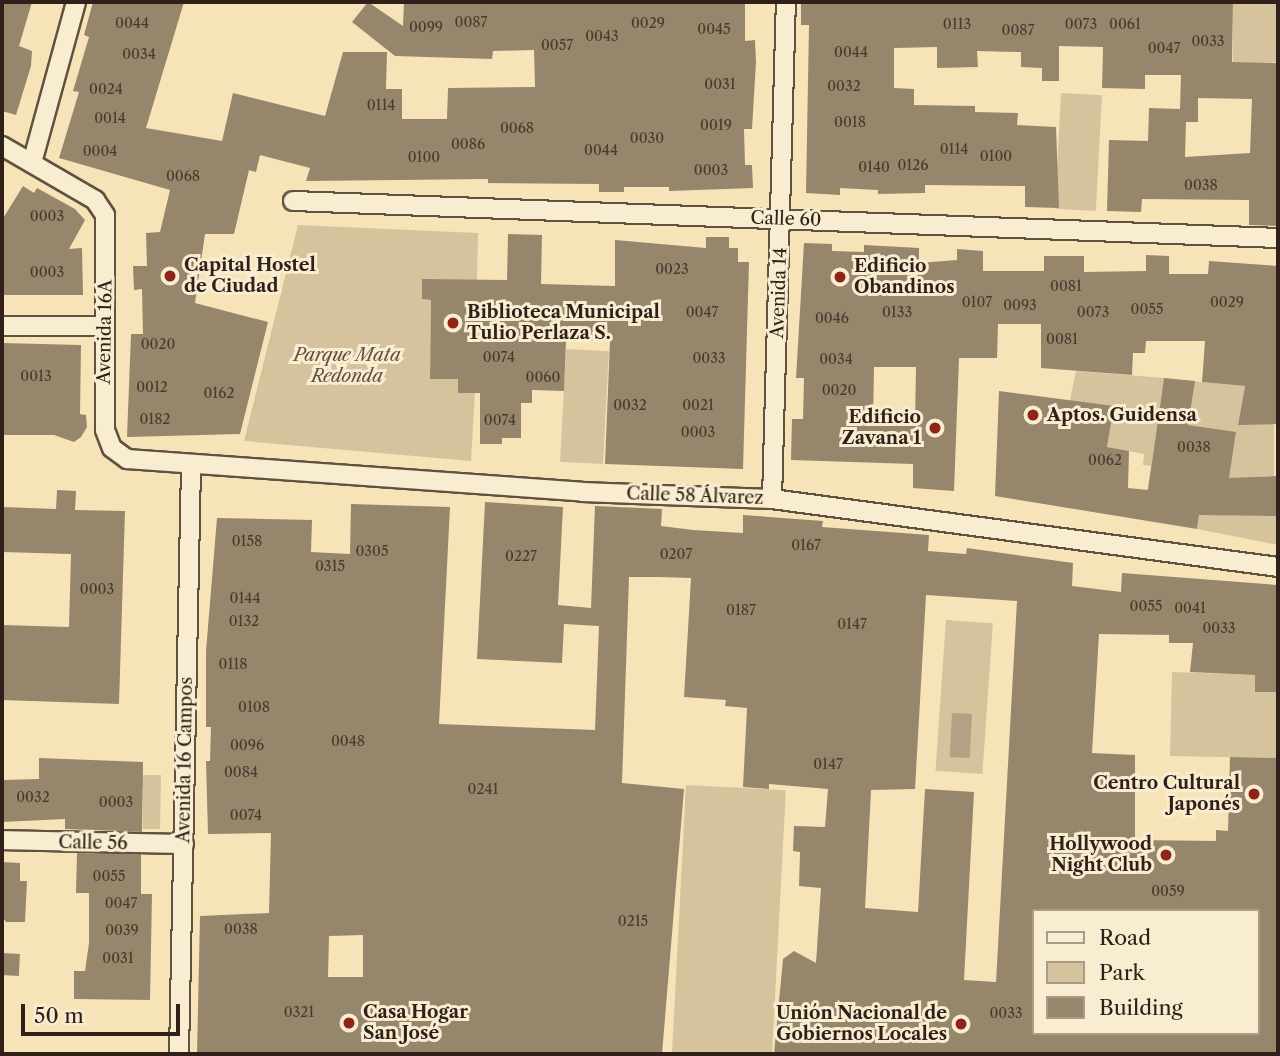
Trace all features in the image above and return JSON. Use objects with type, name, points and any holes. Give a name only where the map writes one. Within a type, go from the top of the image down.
[{"type":"street","points":[[2,145],[32,163],[76,2]]},
{"type":"street","name":"Avenida 14","points":[[772,499],[786,2]]},
{"type":"street","name":"Avenida 16A","points":[[32,163],[95,200],[105,215],[103,411],[112,448]]},
{"type":"street","name":"Calle 60","points":[[293,201],[1278,238]]},
{"type":"street","points":[[2,326],[105,326]]},
{"type":"street","name":"Calle 58 Álvarez","points":[[112,448],[127,459],[191,466],[772,499],[1278,567]]},
{"type":"street","name":"Avenida 16 Campos","points":[[179,1054],[191,466]]},
{"type":"street","name":"Calle 56","points":[[2,840],[184,844]]},
{"type":"green space","points":[[1233,2],[1278,2],[1278,62],[1233,62]]},
{"type":"green space","points":[[1061,93],[1102,95],[1096,211],[1055,209]]},
{"type":"green space","name":"Parque Mata Redonda","points":[[298,225],[478,233],[477,280],[422,280],[422,299],[431,300],[430,379],[458,379],[458,393],[475,393],[471,461],[244,441]]},
{"type":"green space","points":[[566,349],[609,351],[603,464],[560,462]]},
{"type":"green space","points":[[1076,371],[1164,378],[1152,462],[1229,474],[1236,433],[1188,425],[1189,381],[1245,386],[1238,424],[1274,424],[1274,476],[1254,477],[1223,515],[1278,516],[1278,545],[1197,529],[1203,491],[1143,520],[1151,466],[1143,465],[1144,454],[1107,447],[1114,406],[1049,504]]},
{"type":"green space","points":[[946,620],[993,623],[982,774],[935,771]]},
{"type":"green space","points":[[1172,672],[1255,675],[1255,692],[1278,692],[1278,758],[1170,756]]},
{"type":"green space","points":[[65,775],[161,775],[160,829],[143,829],[143,789]]},
{"type":"green space","points":[[686,785],[786,790],[772,1054],[672,1054]]},
{"type":"shaded area","points":[[952,713],[972,714],[970,758],[950,757]]},
{"type":"building","points":[[2,2],[32,2],[19,46],[32,51],[31,66],[16,115],[2,111]]},
{"type":"building","points":[[93,2],[184,2],[146,128],[222,141],[233,93],[325,116],[343,52],[387,52],[386,89],[402,89],[402,119],[447,119],[448,88],[535,87],[534,50],[493,51],[492,59],[395,56],[352,22],[368,2],[403,26],[404,2],[745,2],[745,41],[755,40],[756,62],[752,129],[744,129],[745,165],[752,165],[753,188],[669,191],[669,187],[624,187],[624,192],[599,192],[599,184],[488,183],[488,179],[306,181],[310,168],[260,155],[256,172],[249,170],[234,234],[205,234],[195,303],[268,322],[240,434],[127,437],[131,334],[143,334],[142,289],[134,290],[133,266],[147,266],[146,233],[160,232],[170,190],[59,158],[79,92],[73,91],[89,37],[84,35]]},
{"type":"building","points":[[801,2],[1233,2],[1232,62],[1278,63],[1278,226],[1249,225],[1249,200],[1142,199],[1141,212],[1107,211],[1109,140],[1148,141],[1149,108],[1180,109],[1181,75],[1145,75],[1145,89],[1102,88],[1103,47],[1059,46],[1059,81],[1042,81],[1042,68],[1021,67],[1021,52],[977,51],[978,67],[937,68],[937,47],[894,48],[894,88],[914,89],[914,105],[975,106],[975,112],[1018,113],[1017,125],[1056,127],[1059,208],[1025,207],[1025,186],[925,185],[925,193],[878,194],[878,190],[840,188],[840,195],[806,193],[809,25],[801,25]],"holes":[[[1198,98],[1252,99],[1250,153],[1185,157],[1186,122],[1198,122]]]},
{"type":"building","points":[[23,186],[34,193],[37,188],[75,209],[85,220],[69,249],[82,248],[83,295],[2,295],[2,220]]},
{"type":"building","points":[[508,234],[542,235],[541,284],[615,286],[615,240],[706,248],[706,237],[729,237],[729,248],[738,248],[738,262],[749,262],[743,469],[605,464],[610,341],[566,340],[564,391],[532,390],[532,403],[521,403],[521,438],[502,438],[502,444],[480,444],[480,393],[458,393],[458,379],[430,379],[431,300],[422,299],[422,279],[507,280]]},
{"type":"building","points":[[804,243],[832,244],[832,251],[864,252],[864,245],[919,248],[919,263],[957,260],[957,249],[983,251],[983,271],[1044,271],[1044,256],[1084,256],[1084,272],[1146,271],[1146,255],[1169,256],[1169,274],[1208,274],[1209,261],[1278,266],[1278,424],[1238,425],[1245,386],[1202,382],[1205,341],[1146,341],[1145,353],[1133,353],[1132,375],[1041,368],[1041,324],[998,324],[997,358],[959,358],[954,491],[913,488],[913,464],[791,460],[792,419],[803,419],[804,378],[796,378]],"holes":[[[874,367],[916,367],[915,423],[873,422]]]},
{"type":"building","points":[[2,343],[81,345],[80,414],[86,415],[87,427],[81,437],[74,442],[54,435],[2,435]]},
{"type":"building","points":[[1164,378],[1195,381],[1188,425],[1236,432],[1229,478],[1278,476],[1278,516],[1199,515],[1197,529],[995,496],[999,391],[1114,406],[1107,447],[1129,451],[1128,488],[1148,490]]},
{"type":"building","points":[[57,490],[76,491],[75,510],[125,511],[119,704],[2,700],[2,625],[69,627],[71,554],[2,552],[2,507],[56,509]]},
{"type":"building","points":[[485,502],[563,507],[558,605],[591,608],[595,506],[662,509],[661,526],[693,530],[743,533],[743,515],[823,521],[822,527],[929,535],[928,551],[966,554],[967,548],[1073,563],[1072,586],[1121,592],[1122,573],[1278,585],[1278,692],[1255,692],[1255,675],[1190,672],[1193,643],[1169,643],[1169,635],[1099,634],[1092,753],[1135,755],[1135,840],[1216,841],[1216,830],[1228,831],[1230,757],[1278,758],[1278,1054],[774,1054],[783,959],[794,951],[816,963],[821,888],[799,886],[800,852],[793,851],[794,826],[825,827],[828,789],[769,784],[769,789],[743,787],[747,708],[725,706],[726,700],[684,697],[691,578],[629,577],[622,783],[684,789],[662,1054],[197,1054],[200,916],[269,913],[271,833],[208,834],[206,761],[210,761],[211,727],[206,727],[206,651],[217,518],[312,520],[311,552],[350,554],[351,504],[450,507],[439,724],[595,730],[599,626],[564,624],[562,663],[477,659]],"holes":[[[926,595],[1017,601],[996,982],[964,980],[974,792],[925,789],[918,912],[865,908],[871,790],[915,789]],[[363,935],[363,977],[328,977],[329,936]]]},
{"type":"building","points":[[39,758],[143,762],[142,832],[65,829],[65,819],[2,822],[2,780],[39,779]]},
{"type":"building","points":[[77,853],[141,854],[141,894],[152,894],[150,1000],[74,999],[74,971],[85,971],[89,943],[89,893],[76,893]]},
{"type":"building","points":[[2,862],[20,863],[20,881],[27,881],[25,922],[6,922],[2,916]]},
{"type":"building","points":[[2,953],[20,954],[19,976],[2,975]]},
{"type":"place","name":"Capital Hostel de Ciudad","points":[[170,276]]},
{"type":"place","name":"Edificio Obandinos","points":[[840,277]]},
{"type":"place","name":"Biblioteca Municipal Tulio Perlaza S.","points":[[453,323]]},
{"type":"place","name":"Aptos. Guidensa","points":[[1033,415]]},
{"type":"place","name":"Edificio Zavana 1","points":[[935,428]]},
{"type":"place","name":"Centro Cultural Japonés","points":[[1254,794]]},
{"type":"place","name":"Hollywood Night Club","points":[[1166,855]]},
{"type":"place","name":"Casa Hogar San José","points":[[349,1023]]},
{"type":"place","name":"Unión Nacional de Gobiernos Locales","points":[[961,1024]]}]
